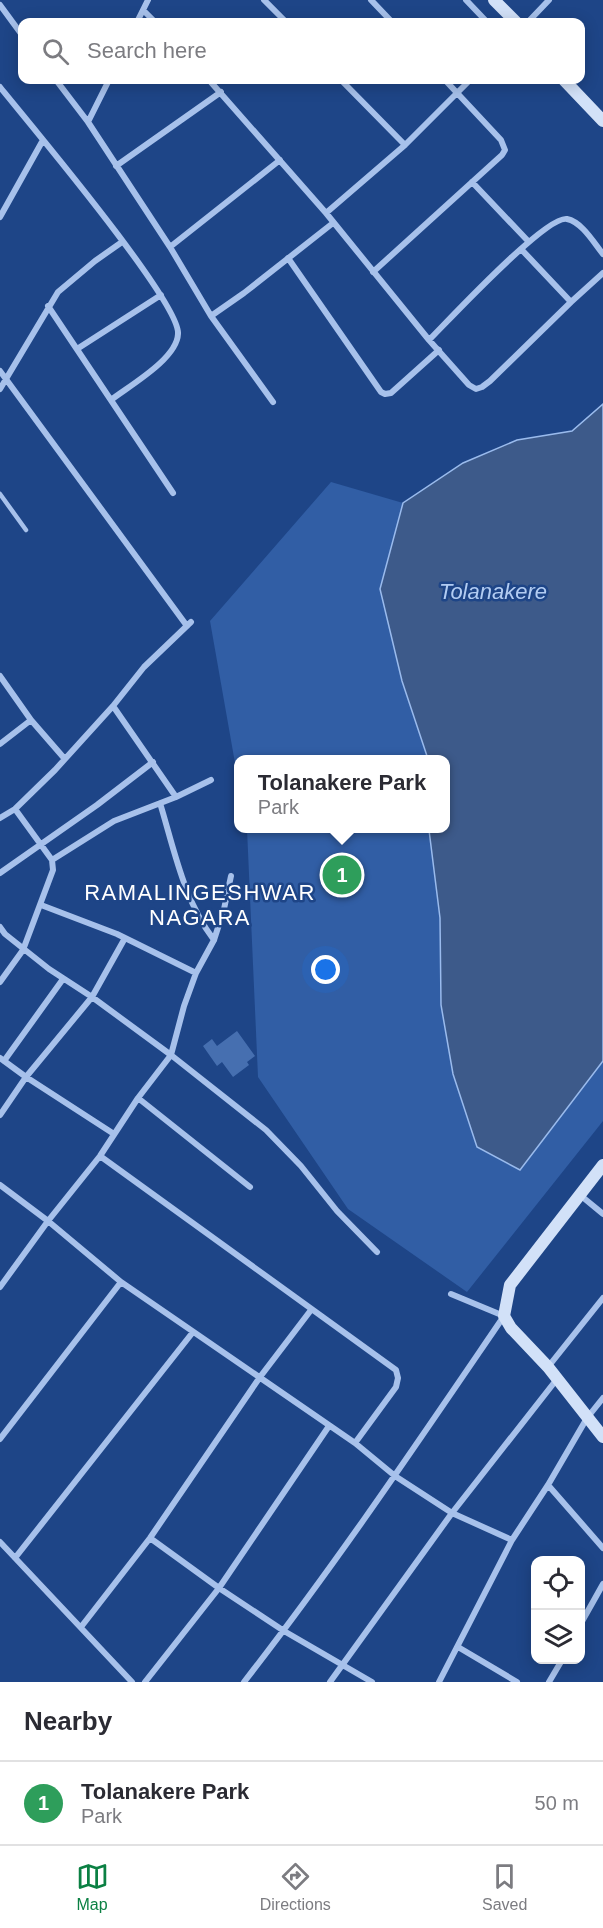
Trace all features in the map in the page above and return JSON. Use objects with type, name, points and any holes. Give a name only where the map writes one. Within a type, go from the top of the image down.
[{"type":"street","points":[[139,18],[148,0]]},
{"type":"street","points":[[264,0],[282,18]]},
{"type":"street","points":[[371,0],[388,18]]},
{"type":"street","points":[[466,0],[483,18]]},
{"type":"street","points":[[494,0],[512,18]]},
{"type":"street","points":[[532,18],[549,0]]},
{"type":"street","points":[[0,5],[18,30]]},
{"type":"street","points":[[143,10],[151,18]]},
{"type":"street","points":[[59,84],[88,122],[212,316],[273,402]]},
{"type":"street","points":[[88,122],[107,84]]},
{"type":"street","points":[[213,84],[326,213],[429,339],[469,385],[476,389],[483,387],[603,273]]},
{"type":"street","points":[[345,84],[405,145]]},
{"type":"street","points":[[374,272],[505,150],[501,140],[449,84]]},
{"type":"street","points":[[326,213],[405,145],[466,84]]},
{"type":"street","points":[[568,84],[603,122]]},
{"type":"street","points":[[0,87],[122,242],[161,295],[177,323],[179,336],[163,361],[111,400]]},
{"type":"street","points":[[116,166],[221,92]]},
{"type":"street","points":[[0,217],[43,140]]},
{"type":"street","points":[[170,247],[280,160]]},
{"type":"street","points":[[472,182],[528,241]]},
{"type":"street","points":[[429,339],[528,241],[552,223],[568,219],[577,223],[603,254]]},
{"type":"street","points":[[212,316],[333,223]]},
{"type":"street","points":[[0,389],[58,292],[122,242]]},
{"type":"street","points":[[520,249],[571,302]]},
{"type":"street","points":[[288,258],[381,392],[391,393],[439,350]]},
{"type":"street","points":[[77,350],[161,295]]},
{"type":"street","points":[[48,306],[173,493]]},
{"type":"street","points":[[0,371],[189,624],[144,667],[113,706],[15,809],[0,818]]},
{"type":"street","points":[[0,676],[31,720],[64,758]]},
{"type":"street","points":[[113,706],[176,797]]},
{"type":"street","points":[[0,744],[31,720]]},
{"type":"street","points":[[0,873],[153,762]]},
{"type":"street","points":[[52,860],[114,821],[176,797],[211,780]]},
{"type":"street","points":[[160,803],[185,885],[200,919],[214,940]]},
{"type":"street","points":[[0,982],[23,950],[53,870],[52,860],[15,809]]},
{"type":"street","points":[[0,1287],[48,1221],[100,1156],[138,1098],[171,1055],[184,1005],[196,973],[214,940],[231,876]]},
{"type":"street","points":[[41,905],[125,938],[196,973]]},
{"type":"street","points":[[0,927],[23,950],[171,1055],[266,1130],[377,1252]]},
{"type":"street","points":[[0,1115],[26,1077],[92,997],[125,938]]},
{"type":"street","points":[[63,979],[2,1059],[114,1134]]},
{"type":"street","points":[[138,1098],[250,1187]]},
{"type":"street","points":[[100,1156],[311,1310],[392,1365],[398,1378],[396,1387],[355,1443]]},
{"type":"street","points":[[244,1682],[284,1631],[395,1476],[504,1316],[510,1285],[603,1165]]},
{"type":"street","points":[[0,1185],[48,1221],[121,1282],[355,1443],[395,1476],[452,1513],[512,1540]]},
{"type":"street","points":[[580,1195],[603,1214]]},
{"type":"street","points":[[0,1439],[121,1282]]},
{"type":"street","points":[[451,1294],[504,1316],[511,1328],[548,1367],[603,1437]]},
{"type":"street","points":[[548,1367],[603,1298]]},
{"type":"street","points":[[81,1627],[150,1538],[260,1377],[311,1310]]},
{"type":"street","points":[[15,1558],[193,1332]]},
{"type":"street","points":[[330,1682],[344,1666],[452,1513],[557,1378]]},
{"type":"street","points":[[440,1682],[512,1540],[548,1485],[587,1418],[603,1398]]},
{"type":"street","points":[[145,1682],[219,1588],[328,1426]]},
{"type":"street","points":[[548,1485],[603,1548]]},
{"type":"street","points":[[150,1538],[284,1631],[372,1682]]},
{"type":"street","points":[[0,1542],[132,1682]]},
{"type":"street","points":[[585,1616],[603,1584]]},
{"type":"street","points":[[458,1647],[517,1682]]},
{"type":"street","points":[[549,1682],[559,1664]]},
{"type":"lane","points":[[0,494],[26,530]]},
{"type":"shaded area","points":[[331,482],[403,503],[380,589],[402,681],[427,755],[234,755],[234,757],[210,621]]},
{"type":"shaded area","points":[[247,833],[429,833],[440,918],[441,1005],[453,1074],[477,1147],[520,1170],[603,1061],[603,1121],[467,1292],[348,1209],[258,1077]]},
{"type":"water","name":"Tolanakere","points":[[603,404],[603,1061],[520,1170],[477,1147],[453,1074],[441,1005],[440,918],[429,833],[450,833],[450,755],[427,755],[402,681],[380,589],[403,503],[463,463],[517,440],[572,431]]},
{"type":"building","points":[[237,1031],[255,1056],[247,1062],[249,1065],[233,1077],[222,1062],[217,1066],[203,1046],[212,1039],[217,1046]]},
{"type":"place","name":"Tolanakere Park","points":[[342,875]]},
{"type":"district","name":"RAMALINGESHWAR NAGARA","points":[[200,904]]}]
